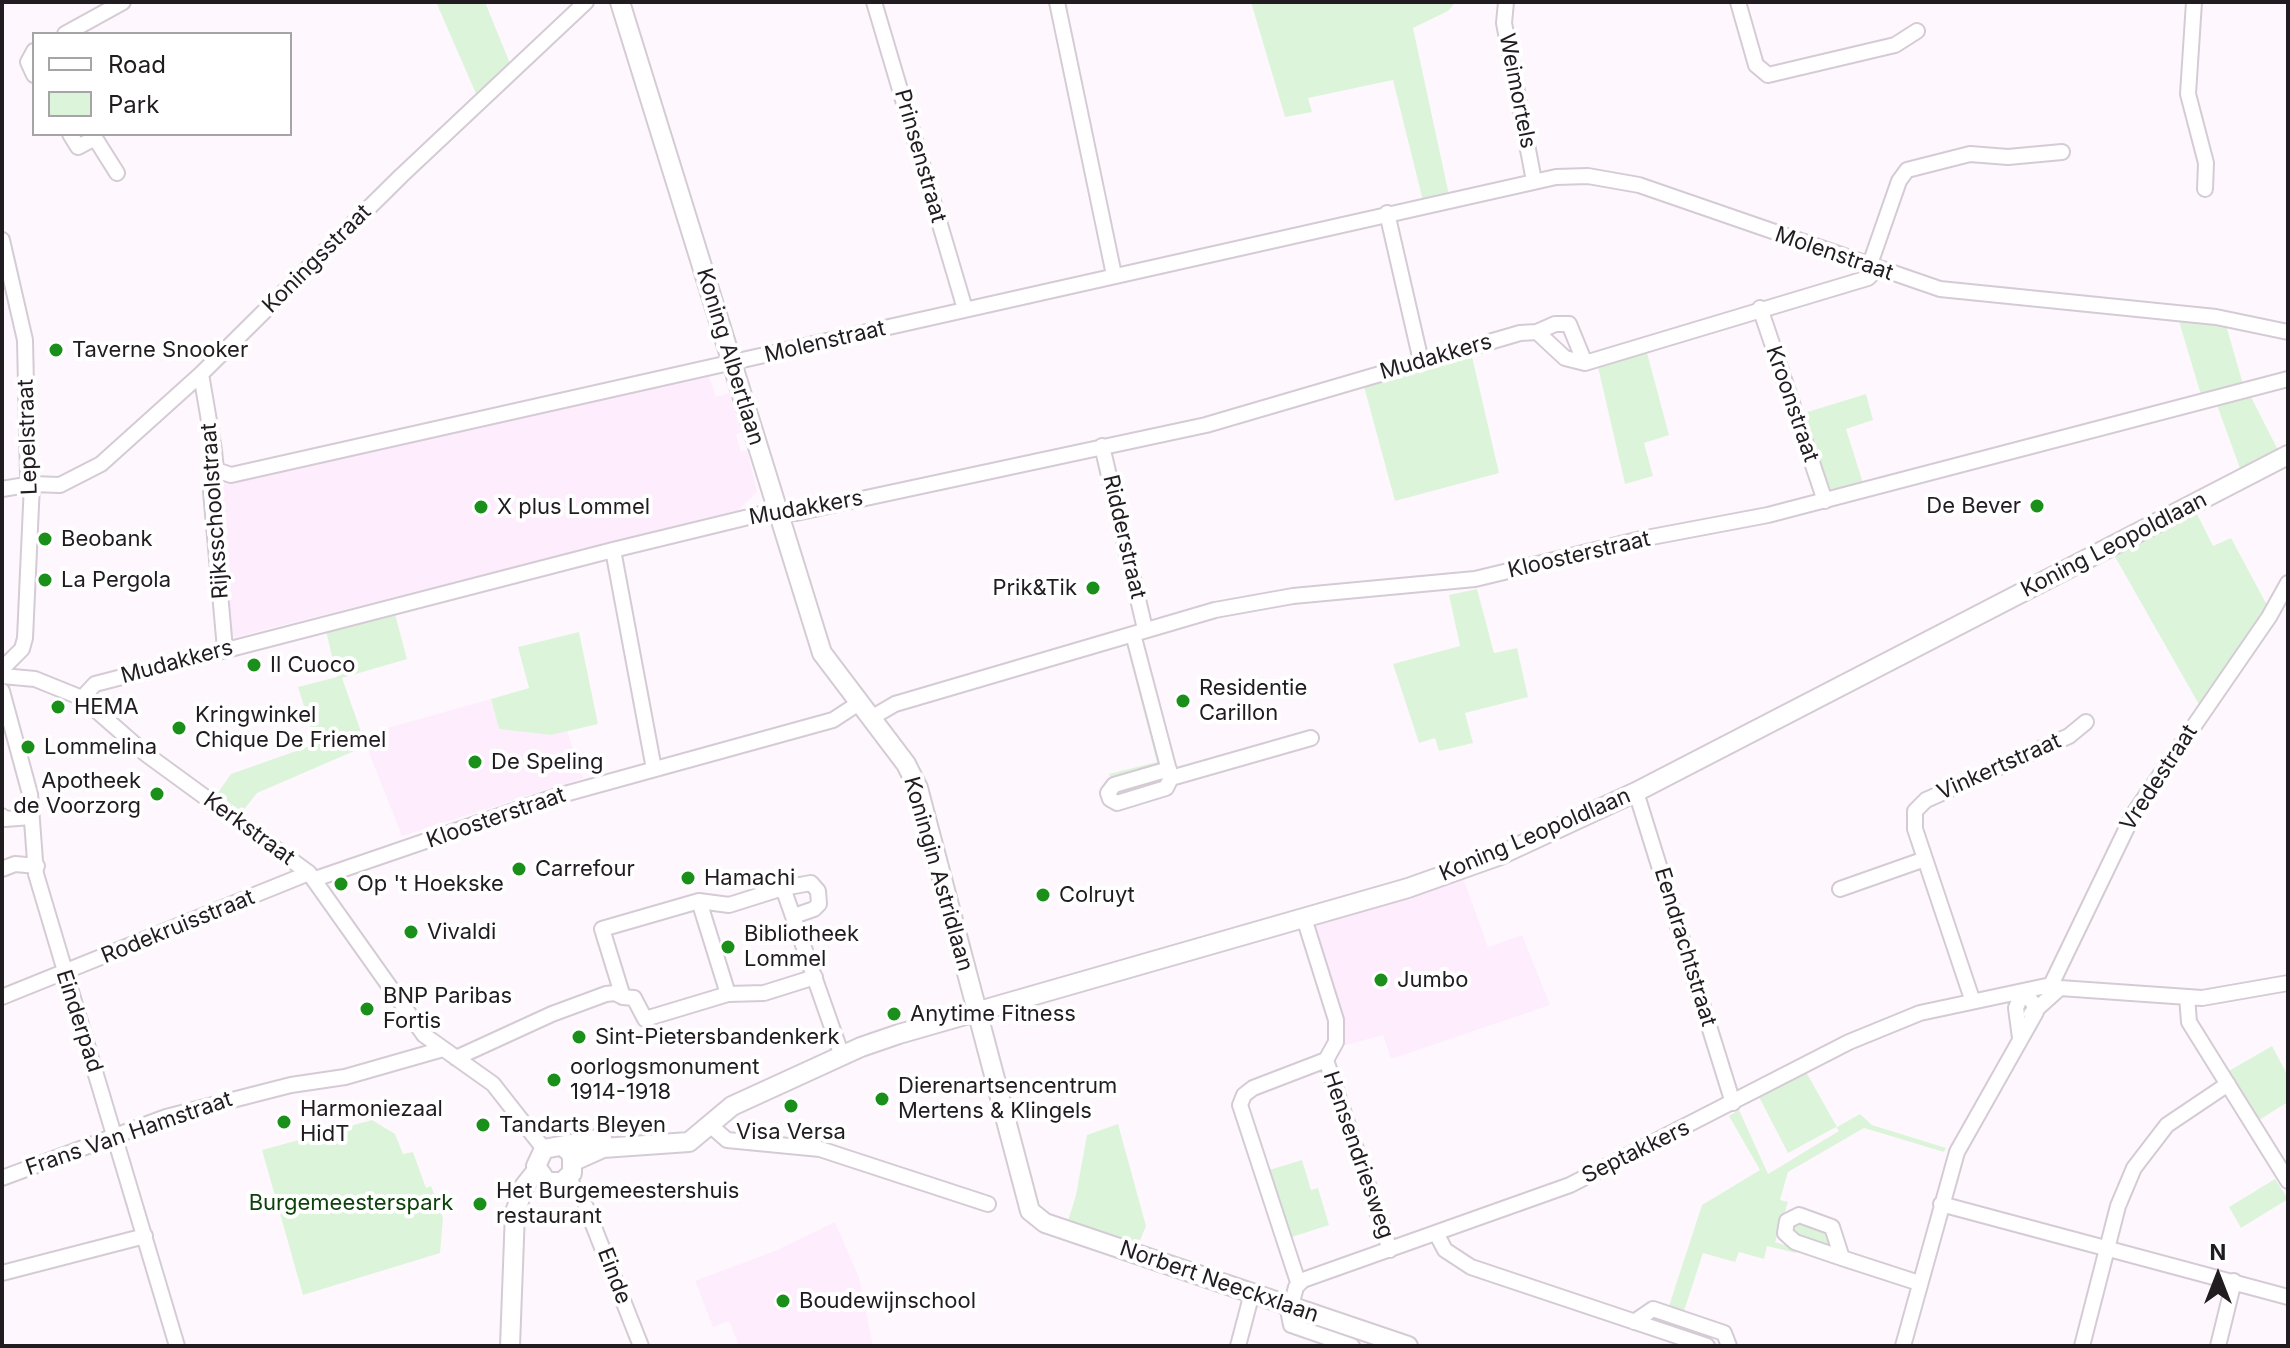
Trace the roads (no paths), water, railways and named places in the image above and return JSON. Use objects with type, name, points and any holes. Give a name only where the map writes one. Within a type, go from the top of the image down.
[{"type":"main road","name":"Koning Albertlaan","points":[[620,2],[822,653],[865,711]]},
{"type":"main road","name":"Koning Leopoldlaan","points":[[705,1130],[732,1106],[899,1034],[1304,918],[1468,867],[1636,792],[2288,455]]},
{"type":"main road","name":"Koningin Astridlaan","points":[[865,711],[906,764],[918,788],[1023,1194],[1032,1214]]},
{"type":"main road","points":[[571,1170],[544,1149],[537,1156],[542,1176],[555,1184],[571,1170],[625,1141],[705,1130]]},
{"type":"main road","points":[[510,1346],[516,1255],[514,1227],[518,1199],[542,1176]]},
{"type":"main road","name":"Norbert Neeckxlaan","points":[[1032,1214],[1045,1223],[1408,1346]]},
{"type":"street","points":[[68,32],[99,8],[123,2]]},
{"type":"street","name":"Koningsstraat","points":[[2,489],[32,484],[60,485],[101,464],[201,374],[401,176],[586,2]]},
{"type":"street","name":"Prinsenstraat","points":[[874,2],[965,309]]},
{"type":"street","points":[[1057,2],[1114,275]]},
{"type":"street","name":"Weimortels","points":[[1506,2],[1504,23],[1534,181]]},
{"type":"street","points":[[1738,2],[1756,65],[1768,75],[1895,45],[1917,31]]},
{"type":"street","points":[[2194,2],[2188,94],[2206,163],[2205,189]]},
{"type":"street","points":[[71,136],[78,147],[95,138],[117,173]]},
{"type":"street","points":[[1537,332],[1565,358],[1585,363],[1868,278],[1899,181],[1907,170],[1970,154],[2008,157],[2062,152]]},
{"type":"street","name":"Molenstraat","points":[[216,470],[231,475],[1387,213],[1534,181],[1588,176],[1639,185],[1872,268],[1953,291],[2216,317],[2288,332]]},
{"type":"street","points":[[1387,213],[1421,361]]},
{"type":"street","name":"Lepelstraat","points":[[2,240],[24,328],[28,476],[32,484],[25,638],[22,649],[2,669]]},
{"type":"street","name":"Kroonstraat","points":[[1760,308],[1825,501]]},
{"type":"street","name":"Mudakkers","points":[[82,698],[95,684],[613,550],[1206,425],[1520,333],[1537,332],[1543,327],[1569,324],[1585,363]]},
{"type":"street","name":"Rijksschoolstraat","points":[[201,374],[216,470],[211,492],[225,649]]},
{"type":"street","name":"Kloosterstraat","points":[[312,876],[554,797],[895,704],[1139,632],[1267,600],[1475,579],[1825,501],[2288,379]]},
{"type":"street","name":"Ridderstraat","points":[[1102,446],[1170,774],[1311,738]]},
{"type":"street","points":[[613,550],[654,769]]},
{"type":"street","name":"Vredestraat","points":[[2056,986],[2134,813],[2283,604],[2288,583]]},
{"type":"street","name":"Kerkstraat","points":[[2,676],[35,679],[82,698],[146,754],[312,876],[424,1035],[493,1084],[544,1149]]},
{"type":"street","name":"Einderpad","points":[[2,691],[30,794],[37,866],[60,961],[116,1136],[177,1346]]},
{"type":"street","name":"Vinkertstraat","points":[[1972,999],[1913,819],[1919,805],[2069,736],[2086,722]]},
{"type":"street","name":"Eendrachtstraat","points":[[1636,792],[1733,1103]]},
{"type":"street","points":[[2,816],[5,819],[31,817]]},
{"type":"street","points":[[1840,889],[1925,859]]},
{"type":"street","points":[[2,869],[15,864],[37,866]]},
{"type":"street","name":"Rodekruisstraat","points":[[2,997],[312,876]]},
{"type":"street","points":[[623,997],[602,929],[699,901],[729,905],[806,882],[818,891],[819,904],[794,916]]},
{"type":"street","points":[[783,888],[842,1056]]},
{"type":"street","points":[[699,901],[728,994]]},
{"type":"street","name":"Hensendriesweg","points":[[1298,1282],[1240,1105],[1244,1095],[1253,1088],[1326,1060],[1336,1042],[1338,1027],[1304,918]]},
{"type":"street","points":[[456,1058],[606,994],[634,998],[645,1019],[728,994],[764,993],[815,977]]},
{"type":"street","name":"Septakkers","points":[[1298,1282],[1570,1185],[1878,1029],[1972,999],[2056,986],[2221,997],[2288,983]]},
{"type":"street","points":[[1903,1346],[1941,1204],[1965,1133],[2036,1012],[2056,986]]},
{"type":"street","points":[[2023,991],[2036,1012]]},
{"type":"street","points":[[2020,1038],[2016,1008],[2023,991]]},
{"type":"street","points":[[1989,996],[2002,999],[2021,1015],[2036,1012]]},
{"type":"street","points":[[2187,997],[2189,1022],[2288,1181]]},
{"type":"street","name":"Frans Van Hamstraat","points":[[2,1178],[166,1117],[241,1096],[345,1077],[443,1049]]},
{"type":"street","name":"Hensendriesweg","points":[[1326,1060],[1390,1250]]},
{"type":"street","points":[[2082,1346],[2105,1247],[2130,1177],[2152,1142],[2186,1110],[2228,1084]]},
{"type":"street","points":[[705,1130],[727,1140],[820,1149],[988,1204]]},
{"type":"street","points":[[1941,1204],[2288,1298]]},
{"type":"street","name":"Einde","points":[[586,1207],[641,1346]]},
{"type":"street","points":[[1436,1233],[1451,1255],[1471,1267],[1707,1346]]},
{"type":"street","points":[[2,1273],[145,1236]]},
{"type":"street","points":[[1842,1258],[1919,1283]]},
{"type":"street","points":[[2218,1346],[2234,1281]]},
{"type":"street","points":[[1298,1282],[1289,1306],[1291,1325],[1352,1346]]},
{"type":"street","points":[[1238,1346],[1252,1293]]},
{"type":"street","points":[[1634,1322],[1653,1309],[1724,1333],[1729,1346]]},
{"type":"place","name":"Taverne Snooker","points":[[56,350]]},
{"type":"place","name":"De Bever","points":[[2037,506]]},
{"type":"place","name":"X plus Lommel","points":[[481,507]]},
{"type":"place","name":"Beobank","points":[[45,539]]},
{"type":"place","name":"La Pergola","points":[[45,580]]},
{"type":"place","name":"Prik&Tik","points":[[1093,588]]},
{"type":"place","name":"Il Cuoco","points":[[254,665]]},
{"type":"place","name":"Residentie Carillon","points":[[1183,701]]},
{"type":"place","name":"HEMA","points":[[58,707]]},
{"type":"place","name":"Kringwinkel Chique De Friemel","points":[[179,728]]},
{"type":"place","name":"Lommelina","points":[[28,747]]},
{"type":"place","name":"De Speling","points":[[475,762]]},
{"type":"place","name":"Apotheek de Voorzorg","points":[[157,794]]},
{"type":"place","name":"Carrefour","points":[[519,869]]},
{"type":"place","name":"Hamachi","points":[[688,878]]},
{"type":"place","name":"Op 't Hoekske","points":[[341,884]]},
{"type":"place","name":"Colruyt","points":[[1043,895]]},
{"type":"place","name":"Vivaldi","points":[[411,932]]},
{"type":"place","name":"Bibliotheek Lommel","points":[[728,947]]},
{"type":"place","name":"Jumbo","points":[[1381,980]]},
{"type":"place","name":"BNP Paribas Fortis","points":[[367,1009]]},
{"type":"place","name":"Anytime Fitness","points":[[894,1014]]},
{"type":"place","name":"Sint-Pietersbandenkerk","points":[[579,1037]]},
{"type":"place","name":"oorlogsmonument 1914-1918","points":[[554,1080]]},
{"type":"place","name":"Dierenartsencentrum Mertens & Klingels","points":[[882,1099]]},
{"type":"place","name":"Visa Versa","points":[[791,1106]]},
{"type":"place","name":"Harmoniezaal HidT","points":[[284,1122]]},
{"type":"place","name":"Tandarts Bleyen","points":[[483,1125]]},
{"type":"place","name":"Het Burgemeestershuis restaurant","points":[[480,1204]]},
{"type":"place","name":"Boudewijnschool","points":[[783,1301]]},
{"type":"park label","name":"Burgemeesterspark","points":[[351,1203]]}]
